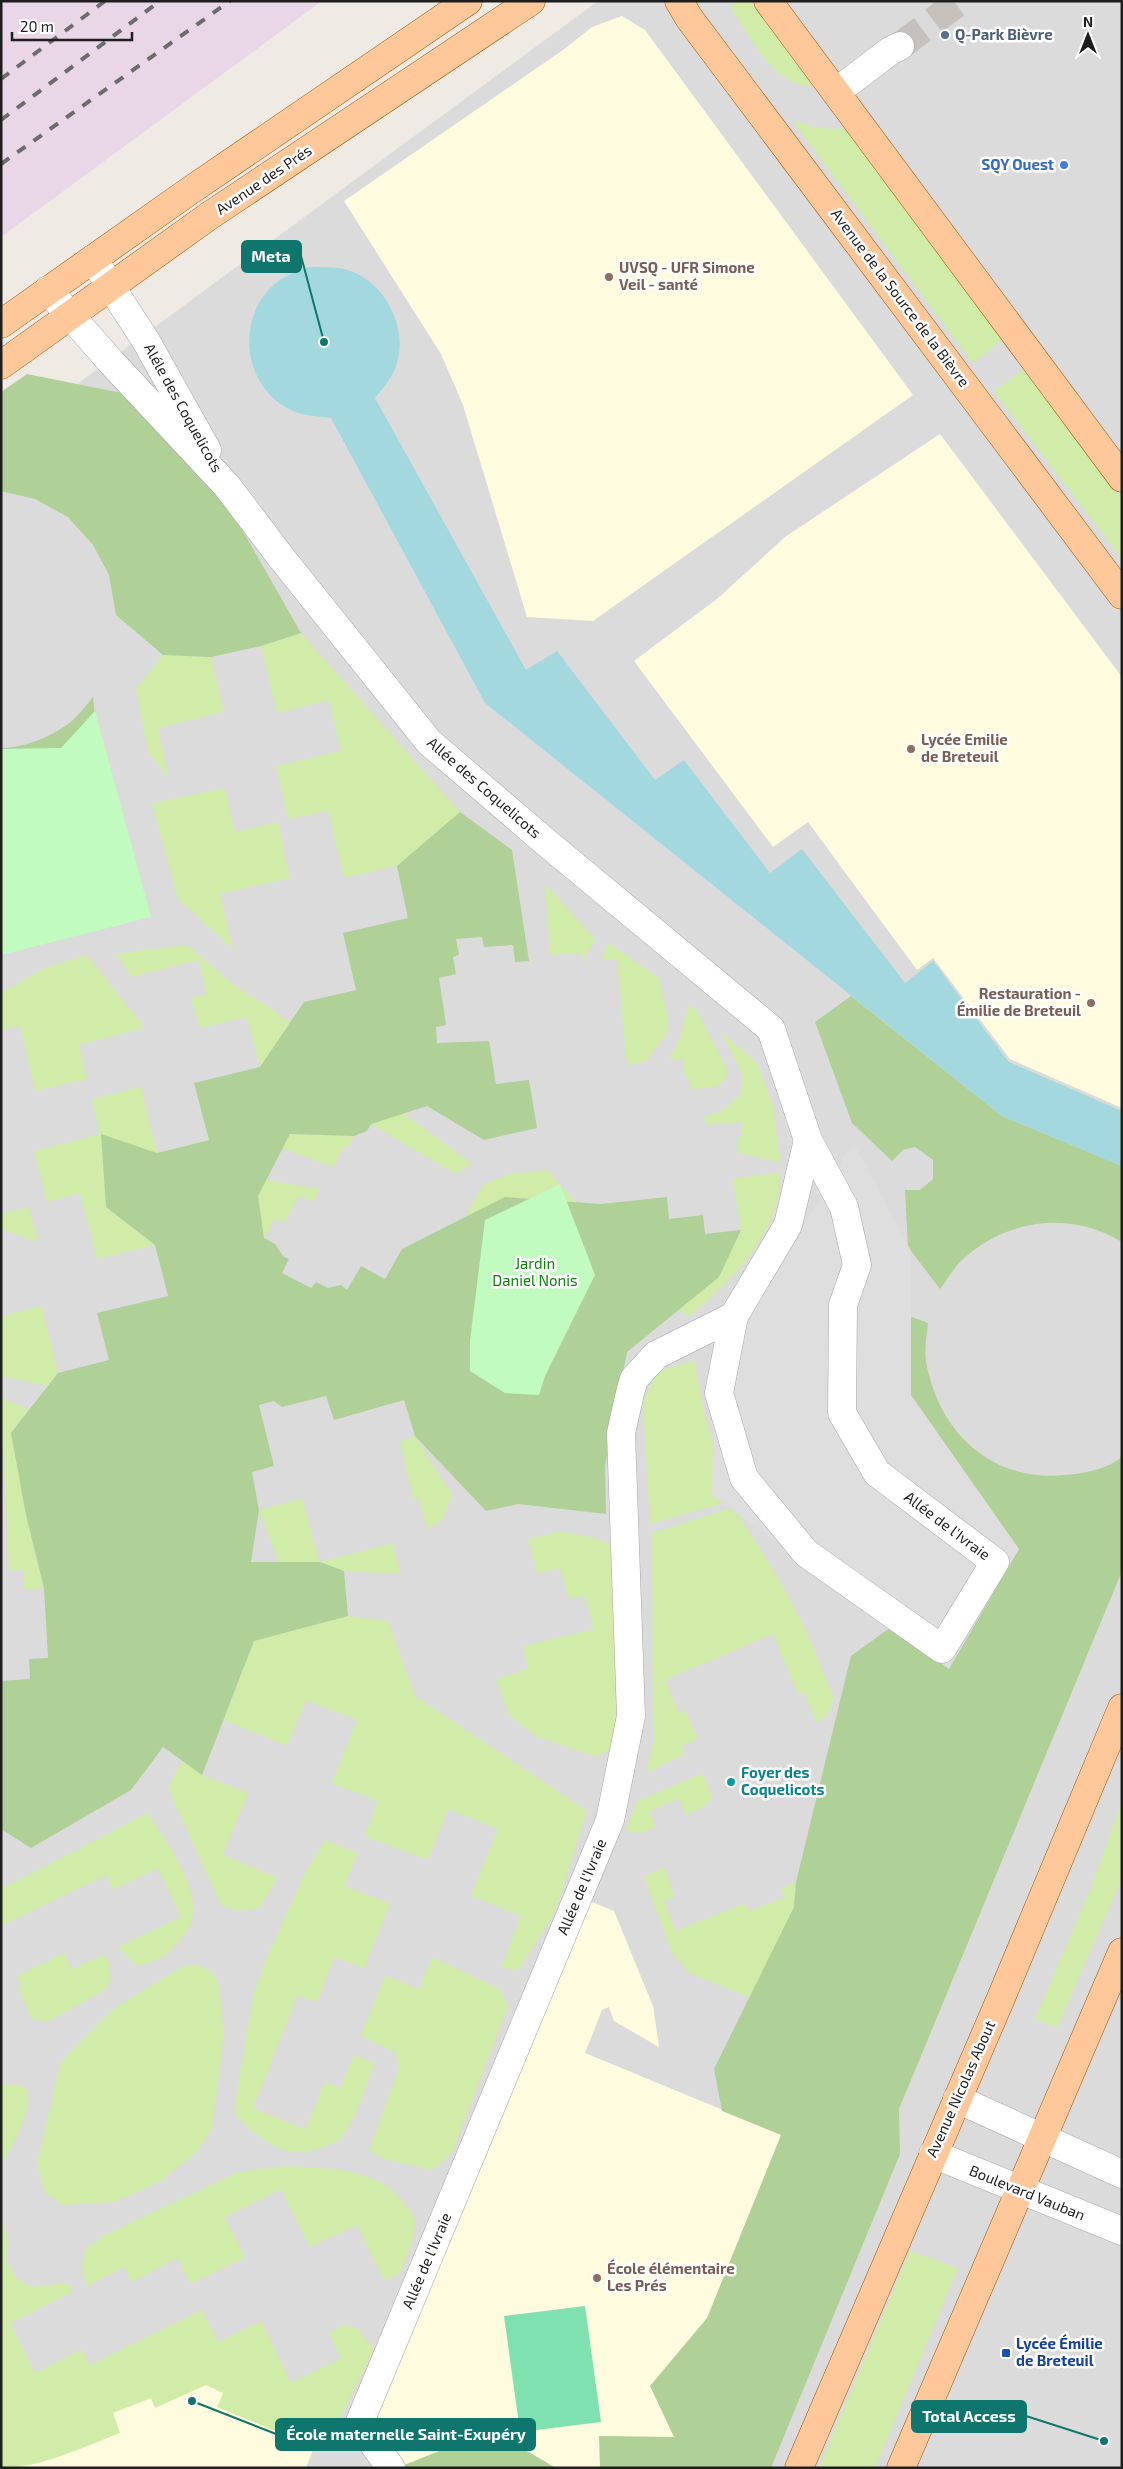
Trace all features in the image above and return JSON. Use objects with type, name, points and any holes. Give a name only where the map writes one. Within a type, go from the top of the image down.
[{"type":"main road","points":[[1,324],[468,1]]},
{"type":"main road","name":"Avenue des Prés","points":[[1,364],[209,216],[531,1]]},
{"type":"main road","name":"Avenue de la Source de la Bièvre","points":[[679,1],[689,18],[1122,595]]},
{"type":"main road","points":[[768,1],[1122,478]]},
{"type":"main road","name":"Avenue Nicolas About","points":[[799,2468],[1122,1708]]},
{"type":"main road","points":[[902,2468],[1122,1952]]},
{"type":"street","points":[[836,92],[890,51],[900,46]]},
{"type":"street","name":"Aléle des Coquelicots","points":[[93,259],[146,341],[227,486]]},
{"type":"street","name":"Aléle des Coquelicots","points":[[48,290],[69,316],[227,486]]},
{"type":"street","name":"Allée des Coquelicots","points":[[227,486],[280,556],[430,742],[548,844],[771,1029],[776,1050]]},
{"type":"street","name":"Allée de l'Ivraie","points":[[776,1050],[808,1140],[844,1207],[857,1265],[843,1305],[842,1414],[877,1473],[995,1562],[942,1649],[806,1553],[744,1478],[719,1393],[734,1316],[788,1225],[808,1140]]},
{"type":"street","name":"Allée de l'Ivraie","points":[[392,2468],[359,2424],[610,1820],[631,1716],[621,1433],[634,1379],[656,1354],[734,1316]]},
{"type":"street","points":[[957,2099],[1122,2174]]},
{"type":"street","name":"Boulevard Vauban","points":[[933,2154],[1122,2230]]},
{"type":"shaded area","points":[[1,1],[322,1],[1,237]]},
{"type":"shaded area","points":[[598,1],[1122,1],[1122,2468],[1,2468],[1,440]]},
{"type":"shaded area","name":"UVSQ - UFR Simone Veil - santé","points":[[622,16],[645,30],[913,395],[593,621],[527,617],[463,405],[441,354],[344,201],[563,50],[592,27]]},
{"type":"shaded area","name":"Lycée Emilie de Breteuil","points":[[940,434],[1122,677],[1122,1108],[1010,1059],[933,958],[917,970],[808,822],[773,847],[634,661],[717,599],[785,537]]},
{"type":"shaded area","points":[[853,1142],[911,1251],[911,1395],[1019,1549],[949,1669],[712,1495],[715,1314],[795,1241]]},
{"type":"shaded area","name":"École élémentaire Les Prés","points":[[587,1900],[614,1911],[653,2006],[659,2047],[614,2021],[609,2007],[602,2010],[585,2053],[817,2149],[689,2468],[405,2468],[374,2408]]},
{"type":"shaded area","points":[[189,2372],[321,2429],[306,2468],[1,2468]]},
{"type":"green space","points":[[737,1],[751,1],[813,86],[799,84],[786,78],[774,69],[755,45],[730,7]]},
{"type":"green space","points":[[792,120],[817,128],[847,129],[1003,339],[973,363]]},
{"type":"green space","points":[[1024,369],[1122,498],[1122,559],[994,391]]},
{"type":"green space","points":[[27,374],[127,394],[232,512],[301,633],[261,646],[211,657],[163,655],[116,615],[109,575],[93,545],[68,517],[35,499],[1,491],[1,392]]},
{"type":"green space","points":[[301,633],[460,812],[397,866],[344,878],[328,811],[288,819],[276,766],[341,751],[329,700],[277,713],[261,646]]},
{"type":"green space","points":[[163,655],[211,657],[224,712],[158,728],[169,778],[148,752],[136,689]]},
{"type":"green space","points":[[93,697],[101,774],[1,799],[1,748],[20,746],[50,735],[75,718]]},
{"type":"green space","points":[[95,711],[151,917],[1,955],[1,749],[61,748]]},
{"type":"green space","points":[[225,788],[235,832],[278,822],[290,878],[220,894],[233,949],[178,899],[152,803]]},
{"type":"green space","points":[[460,812],[512,850],[529,961],[515,962],[513,945],[484,947],[482,937],[456,939],[459,955],[453,957],[456,974],[439,978],[446,1025],[436,1027],[437,1043],[489,1041],[496,1084],[529,1080],[537,1128],[484,1140],[427,1106],[371,1124],[367,1131],[354,1136],[290,1134],[258,1196],[264,1238],[275,1244],[283,1256],[289,1259],[282,1273],[311,1288],[316,1282],[328,1288],[341,1285],[347,1290],[361,1266],[385,1279],[402,1249],[505,1197],[600,1204],[667,1197],[669,1219],[703,1215],[705,1234],[741,1230],[719,1277],[627,1352],[605,1466],[606,1514],[518,1504],[486,1511],[415,1436],[404,1400],[334,1420],[326,1396],[282,1407],[274,1401],[259,1405],[274,1466],[252,1472],[259,1510],[251,1562],[320,1562],[344,1571],[348,1616],[254,1641],[202,1775],[163,1747],[131,1790],[31,1848],[1,1829],[1,1681],[30,1679],[29,1659],[48,1658],[44,1588],[26,1515],[11,1433],[58,1373],[109,1360],[97,1313],[168,1296],[155,1245],[106,1207],[101,1134],[157,1153],[209,1140],[194,1083],[260,1067],[304,1002],[356,990],[343,933],[408,918],[397,866]]},
{"type":"green space","points":[[545,884],[595,939],[582,962],[581,953],[550,955]]},
{"type":"green space","points":[[609,943],[659,978],[667,1014],[667,1034],[645,1062],[627,1065],[617,959],[601,960]]},
{"type":"green space","points":[[187,945],[239,989],[275,1011],[290,1023],[260,1067],[247,1017],[200,1028],[191,998],[207,994],[198,960],[132,977],[116,954]]},
{"type":"green space","points":[[87,955],[145,1028],[79,1045],[87,1079],[35,1091],[20,1026],[1,1030],[1,993],[47,967]]},
{"type":"green space","points":[[851,996],[1002,1116],[1122,1166],[1122,1242],[1102,1232],[1060,1223],[1038,1224],[1018,1228],[997,1236],[978,1247],[958,1264],[940,1289],[908,1247],[905,1190],[920,1190],[933,1179],[933,1160],[915,1147],[903,1150],[892,1161],[852,1123],[815,1022]]},
{"type":"green space","points":[[689,1004],[697,1011],[728,1071],[723,1082],[714,1087],[691,1089],[689,1080],[684,1073],[683,1059],[669,1060],[680,1037]]},
{"type":"green space","points":[[721,1032],[757,1063],[773,1105],[780,1162],[738,1153],[737,1140],[742,1135],[742,1122],[706,1125],[705,1116],[721,1112],[741,1093],[743,1076]]},
{"type":"green space","points":[[141,1087],[157,1153],[106,1207],[155,1245],[97,1259],[80,1193],[47,1202],[34,1151],[100,1134],[92,1099]]},
{"type":"green space","points":[[403,1113],[472,1164],[456,1174],[371,1124]]},
{"type":"green space","points":[[290,1134],[354,1136],[348,1148],[345,1145],[333,1167],[282,1148]]},
{"type":"green space","points":[[547,1170],[576,1202],[505,1197],[464,1219],[483,1185],[510,1174]]},
{"type":"green space","points":[[780,1172],[778,1194],[773,1215],[751,1254],[721,1288],[688,1317],[679,1310],[718,1277],[741,1230],[733,1179]]},
{"type":"green space","points":[[266,1180],[320,1189],[313,1202],[300,1195],[284,1223],[275,1219],[264,1238],[258,1196]]},
{"type":"green space","name":"Jardin Daniel Nonis","points":[[560,1184],[595,1275],[545,1376],[539,1395],[505,1393],[470,1371],[470,1341],[485,1220]]},
{"type":"green space","points":[[29,1207],[38,1242],[1,1229],[1,1214]]},
{"type":"green space","points":[[42,1306],[58,1373],[47,1386],[1,1376],[1,1316]]},
{"type":"green space","points":[[885,1307],[928,1323],[925,1347],[926,1361],[932,1386],[942,1409],[955,1430],[972,1447],[991,1460],[1013,1470],[1037,1475],[1064,1475],[1094,1470],[1109,1465],[1122,1457],[1122,1571],[899,2109],[900,2154],[771,2468],[600,2468],[599,2436],[674,2437],[650,2386],[707,2318],[781,2135],[722,2111],[714,2069],[794,1907],[796,1882],[851,1656],[962,1576]]},
{"type":"green space","points":[[694,1360],[705,1416],[731,1501],[650,1524],[643,1401],[657,1372]]},
{"type":"green space","points":[[1,1398],[29,1409],[11,1433],[26,1515],[44,1588],[24,1590],[23,1570],[9,1571]]},
{"type":"green space","points":[[415,1436],[452,1494],[443,1519],[428,1529],[418,1498],[413,1499],[400,1442]]},
{"type":"green space","points":[[302,1498],[320,1562],[279,1562],[259,1510]]},
{"type":"green space","points":[[734,1507],[777,1576],[805,1628],[833,1696],[831,1709],[817,1723],[804,1692],[798,1694],[773,1634],[665,1680],[679,1713],[685,1710],[698,1739],[681,1746],[684,1754],[646,1773],[653,1742],[652,1533]]},
{"type":"green space","points":[[561,1531],[595,1538],[617,1548],[618,1661],[616,1746],[596,1757],[536,1736],[510,1716],[496,1679],[528,1669],[523,1646],[594,1629],[585,1596],[569,1599],[560,1568],[537,1573],[528,1539]]},
{"type":"green space","points":[[393,1543],[401,1574],[344,1571],[320,1562]]},
{"type":"green space","points":[[348,1616],[388,1621],[415,1696],[587,1811],[555,1912],[519,1969],[501,1968],[521,1916],[471,1896],[498,1829],[448,1809],[428,1860],[365,1836],[378,1801],[332,1783],[357,1720],[306,1700],[287,1746],[224,1720],[254,1641]]},
{"type":"green space","points":[[182,1760],[202,1775],[248,1793],[223,1855],[278,1878],[259,1908],[239,1911],[221,1905],[168,1788]]},
{"type":"green space","points":[[703,1773],[712,1797],[704,1807],[686,1815],[679,1799],[649,1811],[656,1827],[641,1833],[625,1831],[637,1801]]},
{"type":"green space","points":[[1122,1801],[1122,1878],[1057,2028],[1035,2019],[1090,1890]]},
{"type":"green space","points":[[148,1813],[181,1867],[188,1882],[192,1898],[193,1912],[190,1926],[168,1953],[153,1962],[136,1965],[118,1947],[181,1917],[158,1868],[113,1890],[106,1875],[1,1926],[1,1889]]},
{"type":"green space","points":[[325,1840],[358,1853],[344,1886],[390,1904],[364,1968],[334,1957],[317,2002],[298,1995],[253,2108],[305,2129],[325,2082],[340,2088],[354,2055],[374,2063],[357,2111],[341,2139],[312,2151],[287,2151],[266,2141],[236,2116],[236,2097],[253,1996],[268,1955],[304,1875]]},
{"type":"green space","points":[[664,1867],[675,1896],[664,1901],[676,1931],[745,1903],[749,1911],[785,1897],[781,1888],[796,1882],[794,1907],[751,1998],[690,1973],[672,1953],[644,1877]]},
{"type":"green space","points":[[64,1953],[72,1969],[104,1955],[109,1963],[111,1980],[105,1990],[47,2022],[32,2019],[20,1992],[18,1975]]},
{"type":"green space","points":[[432,1957],[500,1989],[508,2006],[452,2153],[432,2170],[384,2159],[369,2150],[399,2068],[396,2053],[361,2036],[385,1976],[419,1989]]},
{"type":"green space","points":[[200,1965],[215,1975],[219,1987],[224,2034],[212,2129],[197,2152],[159,2182],[115,2202],[62,2205],[44,2191],[37,2164],[60,2063],[112,2010],[183,1966]]},
{"type":"green space","points":[[1,2084],[20,2085],[28,2090],[28,2100],[24,2119],[1,2165]]},
{"type":"green space","points":[[286,2166],[350,2172],[380,2182],[392,2190],[411,2212],[415,2225],[413,2239],[400,2274],[384,2280],[357,2225],[310,2247],[281,2189],[225,2217],[245,2258],[190,2284],[178,2258],[131,2282],[124,2267],[86,2286],[82,2265],[86,2248],[105,2235],[238,2172]]},
{"type":"green space","points":[[1,2216],[8,2238],[6,2260],[16,2278],[31,2287],[68,2283],[72,2292],[10,2323],[35,2373],[82,2349],[90,2365],[202,2310],[218,2342],[261,2321],[291,2383],[341,2358],[329,2333],[343,2325],[357,2328],[374,2349],[338,2422],[309,2440],[296,2434],[295,2439],[217,2407],[223,2393],[206,2385],[155,2408],[151,2398],[113,2413],[120,2433],[46,2461],[1,2468]]},
{"type":"green space","points":[[910,2251],[958,2268],[875,2468],[819,2468]]},
{"type":"green space","points":[[585,2306],[601,2422],[520,2432],[504,2316]]},
{"type":"green space","points":[[491,2430],[556,2468],[397,2468]]},
{"type":"water","points":[[308,267],[340,268],[352,271],[371,283],[390,306],[399,336],[399,351],[396,366],[389,380],[375,398],[526,670],[557,651],[655,780],[684,760],[770,873],[802,849],[905,983],[933,961],[1009,1062],[1122,1111],[1122,1166],[1002,1116],[485,703],[331,418],[303,414],[287,408],[272,396],[260,382],[253,365],[249,348],[250,330],[255,312],[264,296],[277,282],[288,275]]},
{"type":"tunnel","points":[[900,46],[960,1]]},
{"type":"railway","points":[[1,79],[105,1]]},
{"type":"railway","points":[[1,120],[160,1]]},
{"type":"railway","points":[[1,164],[230,1]]},
{"type":"place","name":"Q-Park Bièvre","points":[[945,35]]},
{"type":"place","name":"SQY Ouest","points":[[1064,165]]},
{"type":"place","name":"UVSQ - UFR Simone Veil - santé","points":[[609,277]]},
{"type":"place","name":"Meta","points":[[324,342]]},
{"type":"place","name":"Lycée Emilie de Breteuil","points":[[911,749]]},
{"type":"place","name":"Restauration - Émilie de Breteuil","points":[[1091,1003]]},
{"type":"place","name":"Foyer des Coquelicots","points":[[731,1782]]},
{"type":"place","name":"École élémentaire Les Prés","points":[[597,2278]]},
{"type":"place","name":"Lycée Émilie de Breteuil","points":[[1006,2353]]},
{"type":"place","name":"École maternelle Saint-Exupéry","points":[[192,2401]]},
{"type":"place","name":"Total Access","points":[[1104,2441]]}]
